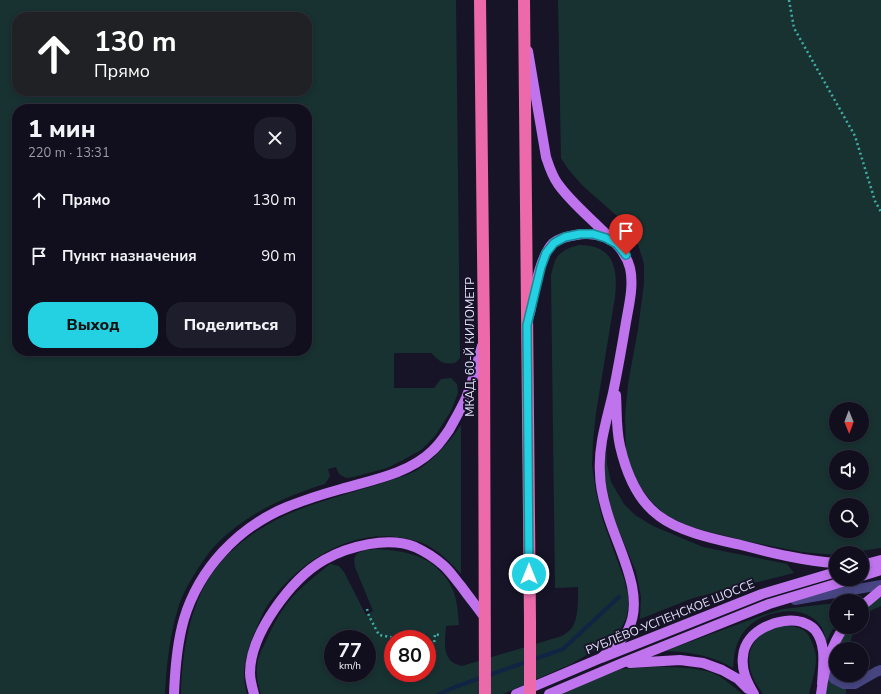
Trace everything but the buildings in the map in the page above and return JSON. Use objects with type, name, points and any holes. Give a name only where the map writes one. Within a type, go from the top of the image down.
[{"type":"highway","name":"МКАД, 60-Й КИЛОМЕТР","points":[[480,0],[484,338],[485,694]]},
{"type":"highway","points":[[524,0],[530,694]]},
{"type":"main road","points":[[524,23],[546,157],[551,171],[558,184],[571,200],[617,244],[626,255],[632,280],[616,378],[603,437],[600,458],[600,474],[602,492],[608,515],[630,577],[634,608],[628,631],[620,642],[601,658]]},
{"type":"main road","points":[[527,325],[541,267],[546,253],[554,243],[565,237],[580,234],[593,234],[606,238],[617,244]]},
{"type":"main road","points":[[174,694],[178,648],[184,620],[191,599],[214,561],[245,532],[270,515],[286,507],[316,496],[400,471],[418,462],[433,451],[443,439],[455,420],[466,397],[484,338]]},
{"type":"main road","points":[[616,378],[617,419],[620,445],[627,469],[635,489],[646,504],[659,516],[678,527],[709,538],[785,556],[829,562]]},
{"type":"main road","points":[[254,694],[251,686],[251,660],[256,643],[265,624],[276,606],[291,588],[324,560],[341,551],[377,543],[395,543],[414,547],[430,554],[444,566],[485,621]]},
{"type":"main road","points":[[869,562],[881,560]]},
{"type":"main road","points":[[869,574],[881,570]]},
{"type":"main road","name":"РУБЛЁВО-УСПЕНСКОЕ ШОССЕ","points":[[516,694],[601,658],[762,594],[829,574]]},
{"type":"main road","name":"РУБЛЁВО-УСПЕНСКОЕ ШОССЕ","points":[[549,694],[769,604],[829,586]]},
{"type":"main road","points":[[869,600],[881,590]]},
{"type":"main road","points":[[753,694],[743,668],[743,655],[747,643],[754,634],[768,625],[783,620],[796,620],[808,624],[815,630],[823,648],[821,689]]},
{"type":"main road","points":[[821,689],[830,652],[839,634]]},
{"type":"main road","points":[[622,663],[680,660],[703,663],[722,670],[738,679],[753,694]]},
{"type":"lane","points":[[769,604],[881,585]]},
{"type":"lane","points":[[827,666],[834,679],[844,684],[855,684],[881,670]]},
{"type":"lane","points":[[852,694],[855,684]]},
{"type":"path","points":[[789,0],[794,28],[855,136],[875,201],[881,212]]},
{"type":"path","points":[[367,609],[379,635],[384,636]]},
{"type":"green space","points":[[0,0],[456,0],[460,358],[455,363],[444,363],[431,353],[394,353],[394,388],[434,388],[441,379],[451,378],[457,384],[458,393],[451,411],[435,436],[421,450],[387,468],[354,477],[346,478],[339,474],[336,467],[328,469],[330,476],[325,484],[294,495],[264,509],[236,527],[223,538],[211,550],[200,565],[180,602],[169,647],[165,694],[0,694]]},
{"type":"green space","points":[[558,0],[881,0],[881,548],[869,550],[869,546],[829,546],[829,554],[802,552],[746,541],[691,527],[664,514],[650,500],[636,481],[626,452],[625,416],[628,384],[638,329],[644,283],[644,264],[634,231],[583,186],[568,169],[561,158]]},
{"type":"green space","points":[[579,245],[591,246],[600,249],[607,254],[611,260],[616,277],[615,297],[596,413],[592,465],[602,518],[624,579],[628,595],[626,619],[621,628],[597,649],[571,664],[503,694],[261,694],[257,677],[258,660],[261,650],[276,621],[287,603],[297,592],[330,564],[339,566],[344,572],[366,615],[373,611],[355,567],[354,559],[357,554],[363,551],[381,549],[411,554],[429,562],[445,577],[450,584],[458,609],[459,625],[446,626],[445,639],[447,656],[455,664],[462,666],[562,636],[573,626],[577,610],[578,587],[555,588],[551,276],[556,259],[566,250]]},
{"type":"green space","points":[[461,425],[461,574],[436,551],[426,544],[415,540],[384,536],[364,538],[346,543],[311,561],[281,588],[267,606],[253,635],[244,668],[247,694],[181,694],[187,635],[195,606],[208,580],[234,549],[258,530],[294,511],[383,483],[418,470],[438,453]]},
{"type":"green space","points":[[606,438],[607,464],[611,482],[624,504],[635,515],[653,526],[703,547],[787,564],[794,573],[693,598],[640,619],[641,597],[636,572],[613,516],[603,472]]},
{"type":"green space","points":[[881,597],[881,606],[869,612],[869,606]]},
{"type":"green space","points":[[829,604],[830,634],[826,643],[820,625],[813,618],[804,614],[784,612],[773,613],[763,617],[747,628],[740,637],[736,646],[733,668],[716,660],[700,655],[665,651],[766,614],[783,609]]},
{"type":"green space","points":[[782,626],[802,629],[811,639],[815,651],[816,664],[809,694],[763,694],[753,677],[749,661],[751,648],[763,633]]},
{"type":"green space","points":[[844,634],[853,634],[850,642],[839,642]]},
{"type":"green space","points":[[654,667],[688,668],[712,673],[722,678],[742,694],[562,694],[621,669]]},
{"type":"green space","points":[[829,673],[829,682],[851,682],[846,688],[846,694],[825,694]]},
{"type":"waterway","points":[[439,694],[563,649],[619,597]]},
{"type":"route","points":[[529,574],[527,325],[541,267],[546,253],[554,243],[565,237],[580,234],[593,234],[606,238],[617,244],[626,255]]}]
